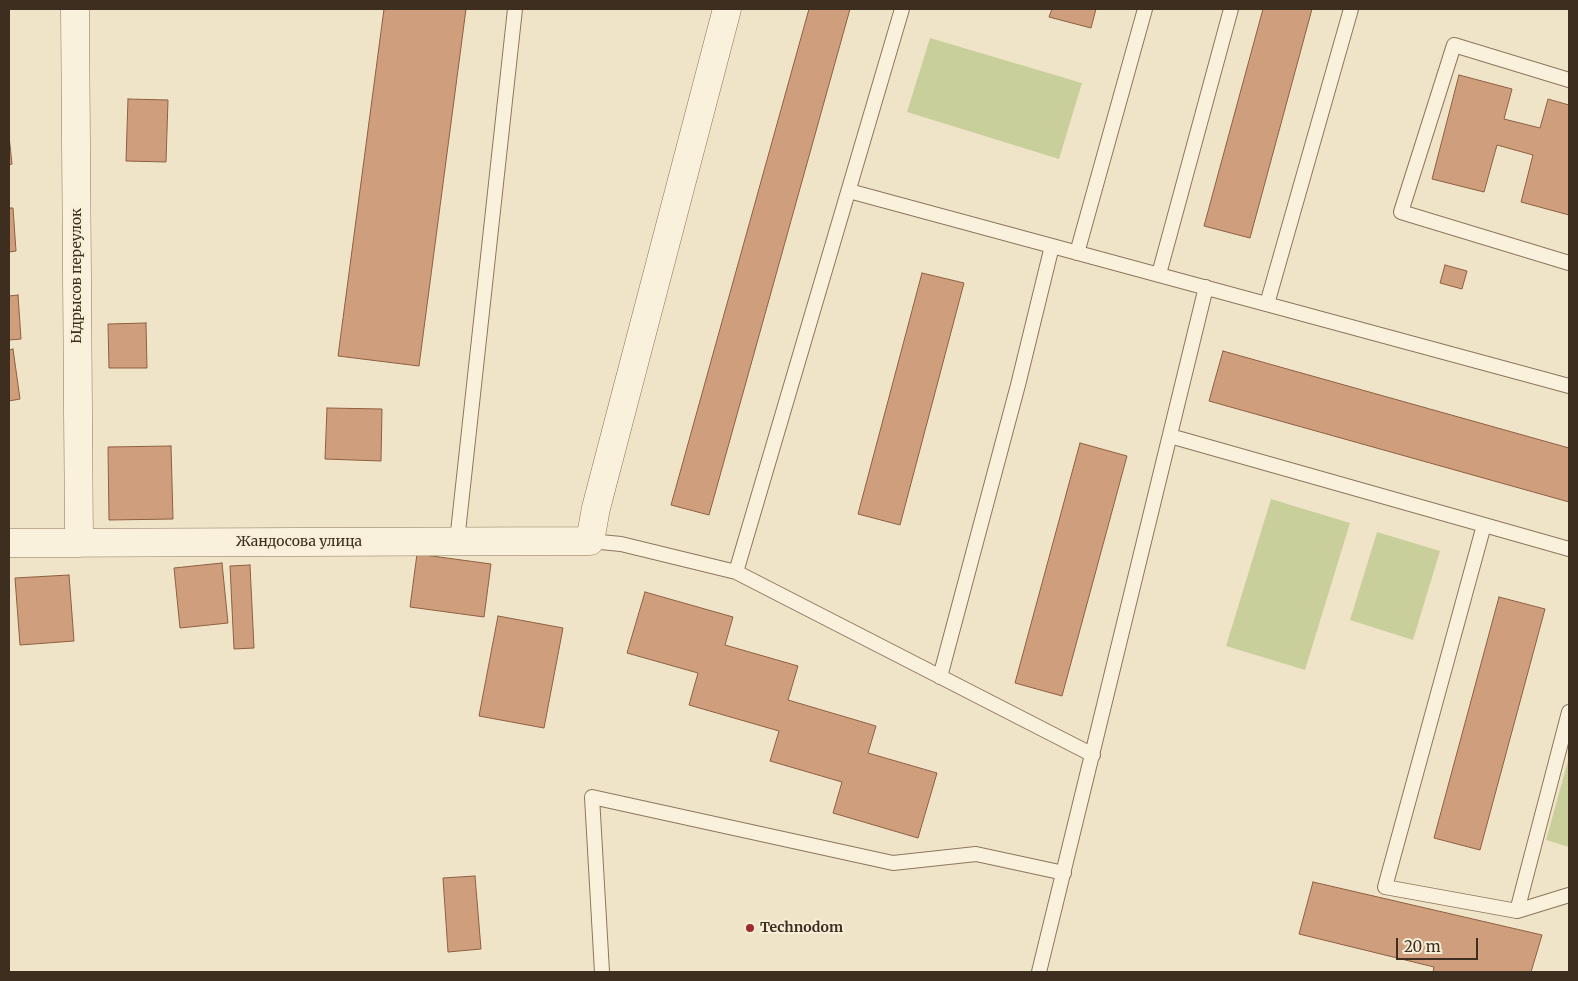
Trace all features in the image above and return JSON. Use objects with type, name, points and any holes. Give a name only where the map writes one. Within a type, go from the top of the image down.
[{"type":"street","name":"Ыдрысов переулок","points":[[75,9],[79,542]]},
{"type":"street","points":[[590,541],[596,508],[727,9]]},
{"type":"street","name":"Жандосова улица","points":[[9,543],[590,541]]},
{"type":"lane","points":[[457,541],[515,9]]},
{"type":"lane","points":[[736,572],[902,9]]},
{"type":"lane","points":[[1077,253],[1145,9]]},
{"type":"lane","points":[[1159,274],[1231,9]]},
{"type":"lane","points":[[1267,304],[1351,9]]},
{"type":"lane","points":[[1569,80],[1454,45],[1401,212],[1569,263]]},
{"type":"lane","points":[[849,191],[1569,386]]},
{"type":"lane","points":[[940,677],[1018,385],[1052,246]]},
{"type":"lane","points":[[1039,972],[1206,288]]},
{"type":"lane","points":[[1170,436],[1569,549]]},
{"type":"lane","points":[[1484,525],[1385,887],[1517,911],[1569,895]]},
{"type":"lane","points":[[590,541],[621,544],[736,572],[1093,755]]},
{"type":"lane","points":[[1517,911],[1569,712]]},
{"type":"lane","points":[[602,972],[592,797],[893,863],[976,854],[1064,873]]},
{"type":"green space","points":[[930,38],[1082,83],[1059,159],[907,112]]},
{"type":"green space","points":[[1271,499],[1350,523],[1305,670],[1226,646]]},
{"type":"green space","points":[[1377,532],[1440,551],[1413,640],[1350,620]]},
{"type":"green space","points":[[1569,757],[1569,847],[1546,840]]},
{"type":"building","points":[[384,9],[466,9],[419,366],[338,356]]},
{"type":"building","points":[[809,9],[850,9],[709,515],[671,505]]},
{"type":"building","points":[[1052,9],[1096,9],[1091,28],[1049,17]]},
{"type":"building","points":[[1263,9],[1312,9],[1250,238],[1204,226]]},
{"type":"building","points":[[1459,75],[1512,89],[1504,119],[1540,128],[1548,99],[1569,105],[1569,215],[1521,202],[1533,155],[1497,145],[1484,192],[1432,179]]},
{"type":"building","points":[[128,99],[168,100],[166,162],[126,161]]},
{"type":"building","points":[[9,136],[12,164],[9,165]]},
{"type":"building","points":[[9,208],[13,208],[16,251],[9,252]]},
{"type":"building","points":[[1445,265],[1467,271],[1462,289],[1440,283]]},
{"type":"building","points":[[922,273],[964,283],[900,525],[858,514]]},
{"type":"building","points":[[18,295],[21,339],[9,340],[9,296]]},
{"type":"building","points":[[146,323],[147,368],[109,368],[108,324]]},
{"type":"building","points":[[13,349],[20,399],[9,401],[9,350]]},
{"type":"building","points":[[1223,351],[1569,448],[1569,502],[1209,401]]},
{"type":"building","points":[[327,408],[382,409],[381,461],[325,459]]},
{"type":"building","points":[[1080,443],[1127,456],[1062,696],[1015,683]]},
{"type":"building","points":[[171,446],[173,519],[109,520],[108,447]]},
{"type":"building","points":[[417,554],[491,564],[484,617],[410,607]]},
{"type":"building","points":[[222,563],[228,623],[180,628],[174,568]]},
{"type":"building","points":[[250,565],[254,648],[234,649],[230,566]]},
{"type":"building","points":[[69,575],[74,641],[20,645],[15,578]]},
{"type":"building","points":[[645,592],[733,617],[725,645],[798,666],[788,700],[876,726],[868,753],[937,773],[918,838],[833,813],[842,782],[770,761],[779,731],[689,705],[698,673],[627,653]]},
{"type":"building","points":[[1499,597],[1545,609],[1480,850],[1434,838]]},
{"type":"building","points":[[498,616],[563,628],[544,728],[479,716]]},
{"type":"building","points":[[475,876],[481,949],[448,952],[443,878]]},
{"type":"building","points":[[1313,882],[1542,935],[1531,972],[1433,972],[1434,967],[1299,934]]},
{"type":"place","name":"Technodom","points":[[750,928]]}]
